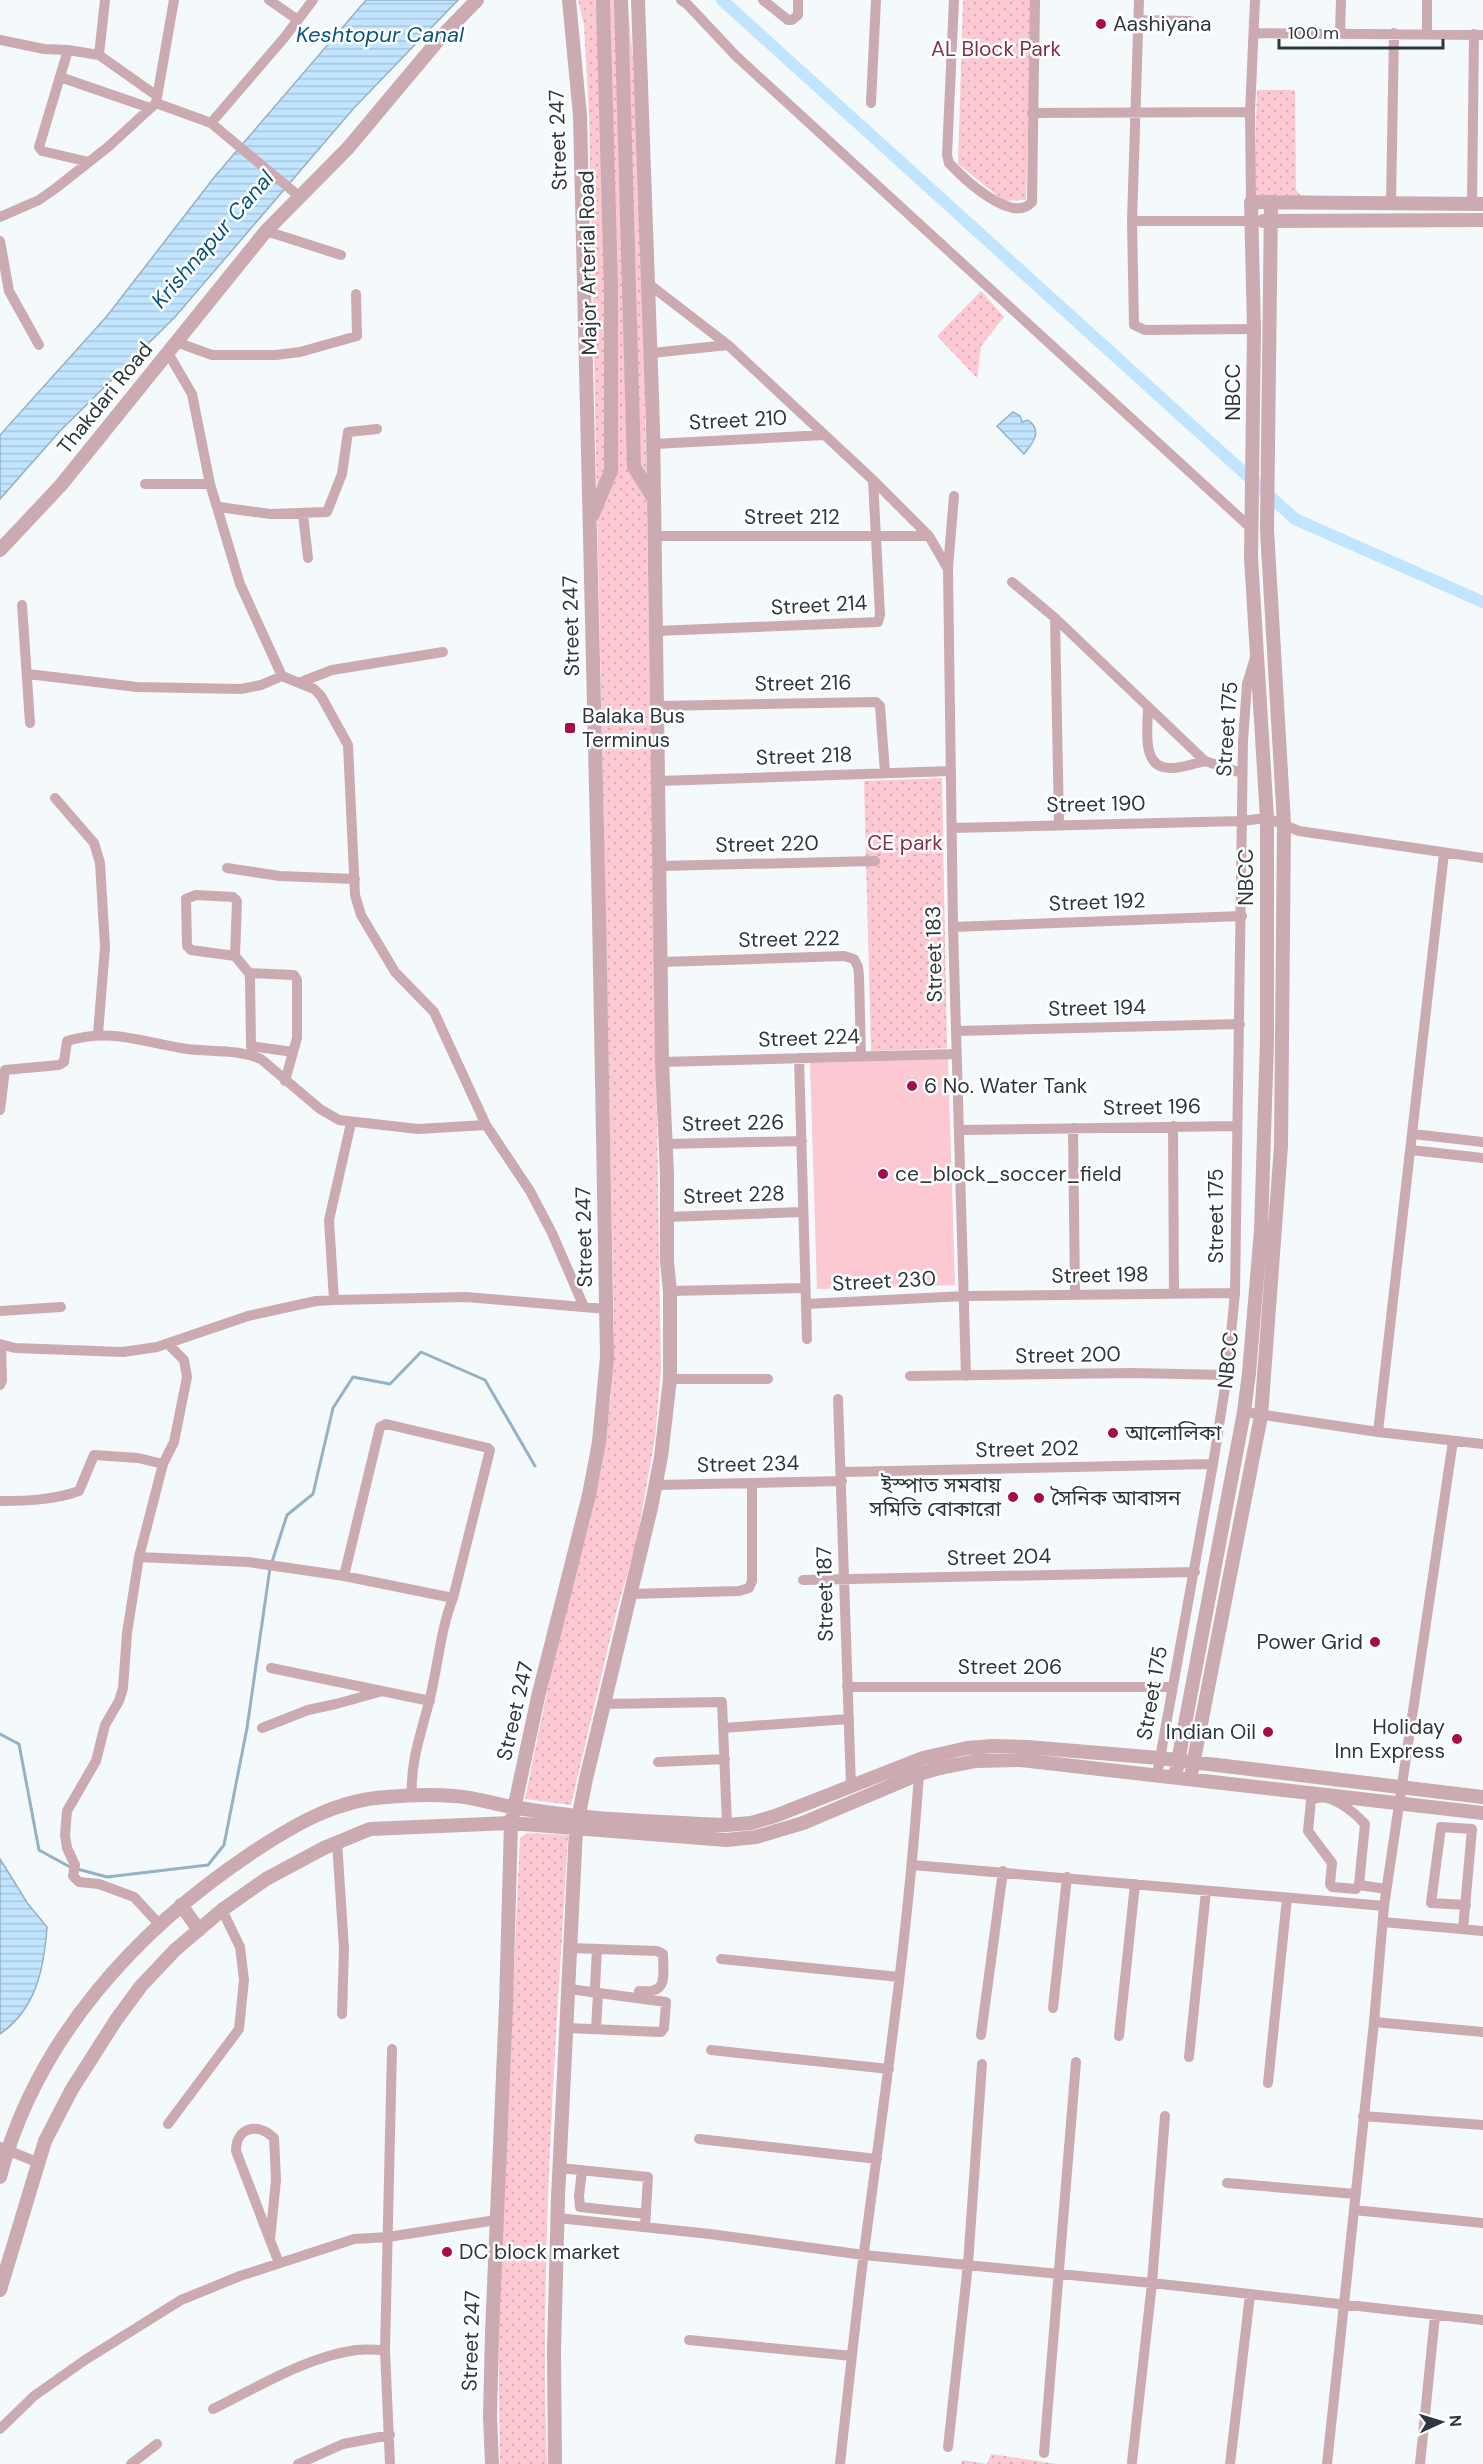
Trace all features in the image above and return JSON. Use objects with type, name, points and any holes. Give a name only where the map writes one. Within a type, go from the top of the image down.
[{"type":"street","points":[[99,55],[105,0]]},
{"type":"street","points":[[0,217],[39,200],[89,162],[155,102],[174,0]]},
{"type":"street","points":[[269,0],[298,20]]},
{"type":"street","points":[[211,123],[313,0]]},
{"type":"street","name":"Thakdari Road","points":[[0,550],[61,485],[295,193],[348,148],[441,37],[477,0]]},
{"type":"street","name":"Street 247","points":[[492,2464],[490,2415],[495,2220],[506,2005],[511,1823],[538,1697],[589,1495],[597,1453],[607,1357],[580,116],[569,0]]},
{"type":"street","name":"Major Arterial Road","points":[[590,522],[611,471],[611,288],[603,0]]},
{"type":"street","name":"Major Arterial Road","points":[[621,0],[634,467],[655,500]]},
{"type":"street","points":[[555,2464],[554,2359],[558,2218],[577,1822],[656,1485],[670,1379],[670,1292],[667,1262],[666,1144],[662,1062],[659,706],[652,353],[638,0]]},
{"type":"street","points":[[681,0],[736,56],[1252,525]]},
{"type":"street","points":[[763,0],[788,20],[798,15],[798,0]]},
{"type":"street","points":[[871,103],[876,0]]},
{"type":"street","points":[[954,0],[947,155],[949,163],[1000,205],[1015,209],[1028,206],[1032,202],[1035,0]]},
{"type":"street","points":[[1139,0],[1132,221],[1134,326],[1145,330],[1254,329]]},
{"type":"street","points":[[1254,33],[1478,35],[1478,204],[1251,202],[1250,112],[1255,0]]},
{"type":"street","points":[[1340,33],[1341,0]]},
{"type":"street","points":[[1427,0],[1427,34]]},
{"type":"street","points":[[1138,20],[1190,21]]},
{"type":"street","points":[[1391,203],[1394,33]]},
{"type":"street","points":[[0,40],[44,49],[99,55],[155,102]]},
{"type":"street","points":[[68,50],[40,149],[89,162]]},
{"type":"street","points":[[60,77],[155,102],[211,123],[295,193]]},
{"type":"street","points":[[1032,113],[1250,112]]},
{"type":"street","name":"NBCC","points":[[1175,1777],[1244,1412],[1250,1373],[1261,1230],[1267,1041],[1267,818],[1251,558],[1254,469],[1254,329],[1251,202]]},
{"type":"street","points":[[1191,1779],[1261,1416],[1281,1146],[1284,824],[1267,500],[1271,202]]},
{"type":"street","points":[[1132,221],[1483,220]]},
{"type":"street","points":[[266,231],[341,255]]},
{"type":"street","points":[[0,241],[9,291],[39,345]]},
{"type":"street","name":"Street 183","points":[[650,285],[728,345],[873,480],[929,536],[948,569],[953,927],[966,1376]]},
{"type":"street","points":[[172,348],[222,356],[276,356],[300,352],[357,336],[356,294]]},
{"type":"street","points":[[652,353],[728,345]]},
{"type":"street","points":[[172,348],[195,402],[210,484],[219,507],[240,584],[282,676]]},
{"type":"street","points":[[219,507],[255,513],[322,513],[330,507],[342,474],[348,432],[377,429]]},
{"type":"street","name":"Street 210","points":[[654,444],[824,435]]},
{"type":"street","name":"Street 214","points":[[656,631],[878,622],[880,615],[873,480]]},
{"type":"street","points":[[145,484],[210,484]]},
{"type":"street","points":[[948,569],[954,496]]},
{"type":"street","points":[[1253,496],[1267,500]]},
{"type":"street","points":[[303,514],[308,558]]},
{"type":"street","name":"Street 212","points":[[656,536],[929,536]]},
{"type":"street","points":[[1012,582],[1055,618],[1205,761],[1242,773]]},
{"type":"street","points":[[22,604],[30,723]]},
{"type":"street","points":[[1055,618],[1059,824]]},
{"type":"street","points":[[302,682],[332,670],[444,652]]},
{"type":"street","name":"Street 175","points":[[1157,1775],[1214,1464],[1227,1375],[1235,1293],[1242,916],[1242,773],[1247,684],[1257,652]]},
{"type":"street","points":[[28,674],[136,687],[241,689],[261,686],[282,676],[314,688],[321,696],[348,745],[356,895],[361,915],[395,972],[434,1011],[486,1125],[530,1191],[552,1233],[584,1307]]},
{"type":"street","name":"Street 216","points":[[659,706],[876,702],[880,706],[885,772]]},
{"type":"street","points":[[1148,707],[1148,748],[1152,760],[1161,767],[1172,768],[1205,761]]},
{"type":"street","name":"Street 218","points":[[659,781],[951,771]]},
{"type":"street","points":[[55,798],[94,843],[100,863],[105,947],[98,1035]]},
{"type":"street","points":[[1267,818],[1299,831],[1483,858]]},
{"type":"street","name":"Street 190","points":[[952,828],[1241,821],[1267,818]]},
{"type":"street","points":[[1378,1432],[1444,853]]},
{"type":"street","name":"Street 220","points":[[660,866],[875,861]]},
{"type":"street","points":[[227,868],[280,876],[355,879]]},
{"type":"street","points":[[235,956],[191,950],[187,946],[186,899],[196,895],[233,897],[237,901],[235,956],[249,973],[251,1046],[293,1052]]},
{"type":"street","name":"Street 192","points":[[953,927],[1242,916]]},
{"type":"street","name":"Street 222","points":[[662,962],[844,956],[854,959],[859,976],[861,1056]]},
{"type":"street","points":[[249,973],[296,976],[299,999],[297,1038],[285,1081]]},
{"type":"street","name":"Street 194","points":[[956,1031],[1240,1024]]},
{"type":"street","points":[[0,1110],[2,1071],[59,1065],[64,1062],[67,1041],[98,1035],[118,1035],[189,1049],[250,1054],[261,1059],[320,1109],[339,1120],[351,1123],[418,1129],[486,1125]]},
{"type":"street","name":"Street 224","points":[[662,1062],[956,1054]]},
{"type":"street","points":[[799,1058],[807,1339]]},
{"type":"street","points":[[334,1300],[329,1220],[351,1123]]},
{"type":"street","points":[[1173,1126],[1174,1294]]},
{"type":"street","name":"Street 196","points":[[959,1130],[1237,1126]]},
{"type":"street","points":[[1073,1128],[1076,1295]]},
{"type":"street","points":[[1413,1134],[1483,1142]]},
{"type":"street","name":"Street 226","points":[[666,1144],[802,1141]]},
{"type":"street","points":[[1411,1150],[1483,1158]]},
{"type":"street","name":"Street 228","points":[[667,1217],[802,1212]]},
{"type":"street","name":"Street 230","points":[[670,1292],[804,1288]]},
{"type":"street","name":"Street 198","points":[[965,1296],[1235,1293]]},
{"type":"street","name":"Street 230","points":[[806,1304],[965,1296]]},
{"type":"street","points":[[0,1384],[2,1381],[1,1345],[15,1348],[123,1352],[168,1344],[248,1316],[316,1301],[466,1297],[606,1309]]},
{"type":"street","points":[[0,1311],[61,1307]]},
{"type":"street","points":[[160,1925],[134,1897],[99,1884],[79,1882],[67,1848],[65,1820],[70,1805],[96,1761],[105,1725],[119,1701],[123,1688],[127,1633],[139,1557],[163,1464],[174,1442],[187,1377],[184,1360],[168,1344]]},
{"type":"street","name":"Street 200","points":[[910,1376],[1132,1373],[1227,1375]]},
{"type":"street","points":[[670,1379],[768,1378]]},
{"type":"street","name":"Street 187","points":[[838,1400],[851,1787]]},
{"type":"street","points":[[1244,1412],[1378,1432],[1483,1444]]},
{"type":"street","points":[[344,1576],[380,1427],[386,1424],[486,1446],[490,1450],[453,1598],[446,1617],[430,1701],[414,1755],[412,1796]]},
{"type":"street","points":[[1327,2464],[1386,1889],[1453,1441]]},
{"type":"street","points":[[0,1501],[24,1501],[64,1496],[79,1491],[94,1455],[138,1458],[163,1464]]},
{"type":"street","name":"Street 202","points":[[842,1476],[1214,1464]]},
{"type":"street","name":"Street 234","points":[[656,1485],[752,1483],[842,1476]]},
{"type":"street","points":[[630,1594],[740,1591],[749,1588],[752,1581],[752,1483]]},
{"type":"street","points":[[139,1557],[272,1566],[344,1576],[453,1598]]},
{"type":"street","name":"Street 204","points":[[803,1580],[1195,1572]]},
{"type":"street","points":[[271,1668],[430,1701]]},
{"type":"street","name":"Street 206","points":[[847,1687],[1172,1687]]},
{"type":"street","points":[[262,1728],[308,1710],[381,1691]]},
{"type":"street","points":[[603,1704],[722,1702],[727,1825]]},
{"type":"street","points":[[723,1728],[849,1719]]},
{"type":"street","points":[[0,2290],[45,2141],[72,2089],[116,2020],[141,1986],[175,1950],[222,1911],[266,1879],[337,1842],[370,1829],[511,1823],[727,1825],[751,1823],[775,1816],[923,1758],[943,1752],[993,1746],[1160,1758],[1483,1797]]},
{"type":"street","points":[[658,1762],[725,1759]]},
{"type":"street","points":[[0,2176],[4,2149],[19,2116],[52,2057],[84,2006],[123,1959],[215,1877],[287,1829],[320,1813],[360,1800],[412,1796],[455,1796],[577,1822],[726,1840],[756,1837],[803,1823],[870,1797],[919,1774],[976,1761],[1021,1760],[1483,1813]]},
{"type":"street","points":[[840,2464],[913,1865],[919,1774]]},
{"type":"street","points":[[1315,1798],[1330,1798],[1365,1824],[1359,1885],[1356,1889],[1332,1887],[1330,1884],[1332,1863],[1308,1831],[1311,1801],[1315,1798]]},
{"type":"street","points":[[1445,1827],[1447,1808]]},
{"type":"street","points":[[1465,1828],[1467,1811]]},
{"type":"street","points":[[1464,1929],[1466,1905],[1472,1829],[1441,1827],[1431,1903],[1466,1905]]},
{"type":"street","points":[[337,1842],[344,1949],[342,2014]]},
{"type":"street","points":[[913,1865],[1003,1871],[1384,1906]]},
{"type":"street","points":[[981,2035],[1003,1871]]},
{"type":"street","points":[[1053,2008],[1067,1877]]},
{"type":"street","points":[[1119,2036],[1135,1884]]},
{"type":"street","points":[[1359,1885],[1386,1889]]},
{"type":"street","points":[[1189,2057],[1206,1891]]},
{"type":"street","points":[[1268,2083],[1287,1898]]},
{"type":"street","points":[[181,1905],[199,1930]]},
{"type":"street","points":[[168,2124],[239,2029],[244,1980],[240,1947],[222,1911]]},
{"type":"street","points":[[1383,1922],[1483,1931]]},
{"type":"street","points":[[570,1948],[663,1954],[663,1983],[652,1992],[597,1990]]},
{"type":"street","points":[[596,2029],[597,1949]]},
{"type":"street","points":[[721,1959],[899,1977]]},
{"type":"street","points":[[567,2028],[661,2032],[664,2028],[666,2002],[569,1987]]},
{"type":"street","points":[[1374,2022],[1483,2032]]},
{"type":"street","points":[[390,2464],[385,2350],[392,2049]]},
{"type":"street","points":[[711,2050],[889,2069]]},
{"type":"street","points":[[1044,2453],[1076,2062]]},
{"type":"street","points":[[948,2447],[968,2264],[982,2064]]},
{"type":"street","points":[[1132,2462],[1152,2283],[1165,2116]]},
{"type":"street","points":[[1363,2116],[1483,2126]]},
{"type":"street","points":[[270,2240],[276,2180],[274,2138],[266,2130],[252,2129],[244,2132],[238,2138],[236,2151],[270,2240],[279,2263]]},
{"type":"street","points":[[699,2139],[877,2159]]},
{"type":"street","points":[[4,2149],[39,2163]]},
{"type":"street","points":[[560,2168],[648,2177],[645,2227]]},
{"type":"street","points":[[582,2170],[580,2207],[646,2214]]},
{"type":"street","points":[[1227,2183],[1356,2194]]},
{"type":"street","points":[[1354,2210],[1483,2223]]},
{"type":"street","points":[[558,2218],[864,2255],[1059,2273],[1483,2320]]},
{"type":"street","points":[[0,2429],[34,2396],[85,2360],[181,2300],[279,2263],[354,2239],[388,2237],[495,2220]]},
{"type":"street","points":[[1230,2464],[1250,2295]]},
{"type":"street","points":[[1420,2464],[1435,2316]]},
{"type":"street","points":[[689,2340],[852,2356]]},
{"type":"street","points":[[213,2409],[283,2374],[325,2358],[356,2350],[385,2350]]},
{"type":"street","points":[[298,2464],[343,2444],[390,2435]]},
{"type":"street","points":[[131,2464],[157,2444]]},
{"type":"green space","points":[[578,0],[627,0],[633,59],[643,268],[661,1369],[655,1438],[636,1544],[617,1609],[571,1805],[525,1799],[556,1648],[602,1465],[611,1397],[614,1328],[589,114],[584,25]]},
{"type":"green space","name":"AL Block Park","points":[[963,0],[1032,0],[1026,200],[1004,201],[958,164]]},
{"type":"green space","points":[[1257,90],[1295,90],[1296,190],[1302,197],[1254,202]]},
{"type":"green space","points":[[981,291],[1004,317],[981,346],[977,378],[937,336]]},
{"type":"green space","name":"CE park","points":[[942,778],[947,1048],[871,1051],[864,781]]},
{"type":"green space","name":"ce_block_soccer_field","points":[[948,1059],[955,1285],[817,1289],[810,1063]]},
{"type":"green space","points":[[527,1833],[568,1835],[547,2228],[545,2386],[547,2464],[500,2464],[498,2320],[520,1838]]},
{"type":"green space","points":[[991,2454],[1057,2464],[987,2464]]},
{"type":"green space","points":[[962,2460],[987,2464],[961,2464]]},
{"type":"water","name":"Keshtopur Canal","points":[[366,0],[458,0],[354,108],[175,317],[60,431],[0,499],[0,435],[107,316],[216,175]]},
{"type":"water","points":[[1013,412],[1020,416],[1022,422],[1028,420],[1035,428],[1035,437],[1024,454],[997,426]]},
{"type":"water","points":[[0,1859],[28,1904],[47,1927],[36,1987],[22,2013],[0,2034]]},
{"type":"waterway","points":[[722,0],[1295,519],[1483,602]]},
{"type":"waterway","points":[[272,1562],[287,1515],[313,1494],[333,1408],[353,1377],[390,1384],[421,1352],[485,1380],[535,1466]]},
{"type":"waterway","points":[[0,1734],[19,1744],[39,1850],[70,1867],[107,1877],[208,1865],[224,1845],[247,1728],[270,1568]]},
{"type":"place","name":"Aashiyana","points":[[1101,24]]},
{"type":"place","name":"Balaka Bus Terminus","points":[[570,728]]},
{"type":"place","name":"6 No. Water Tank","points":[[912,1086]]},
{"type":"place","name":"ce_block_soccer_field","points":[[883,1174]]},
{"type":"place","name":"আলোলিকা","points":[[1113,1433]]},
{"type":"place","name":"ইস্পাত সমবায় সমিতি বোকারো","points":[[1013,1497]]},
{"type":"place","name":"সৈনিক আবাসন","points":[[1039,1498]]},
{"type":"place","name":"Power Grid","points":[[1375,1642]]},
{"type":"place","name":"Indian Oil","points":[[1268,1732]]},
{"type":"place","name":"Holiday Inn Express","points":[[1457,1739]]},
{"type":"place","name":"DC block market","points":[[447,2252]]},
{"type":"water label","name":"Krishnapur Canal","points":[[212,239]]}]
